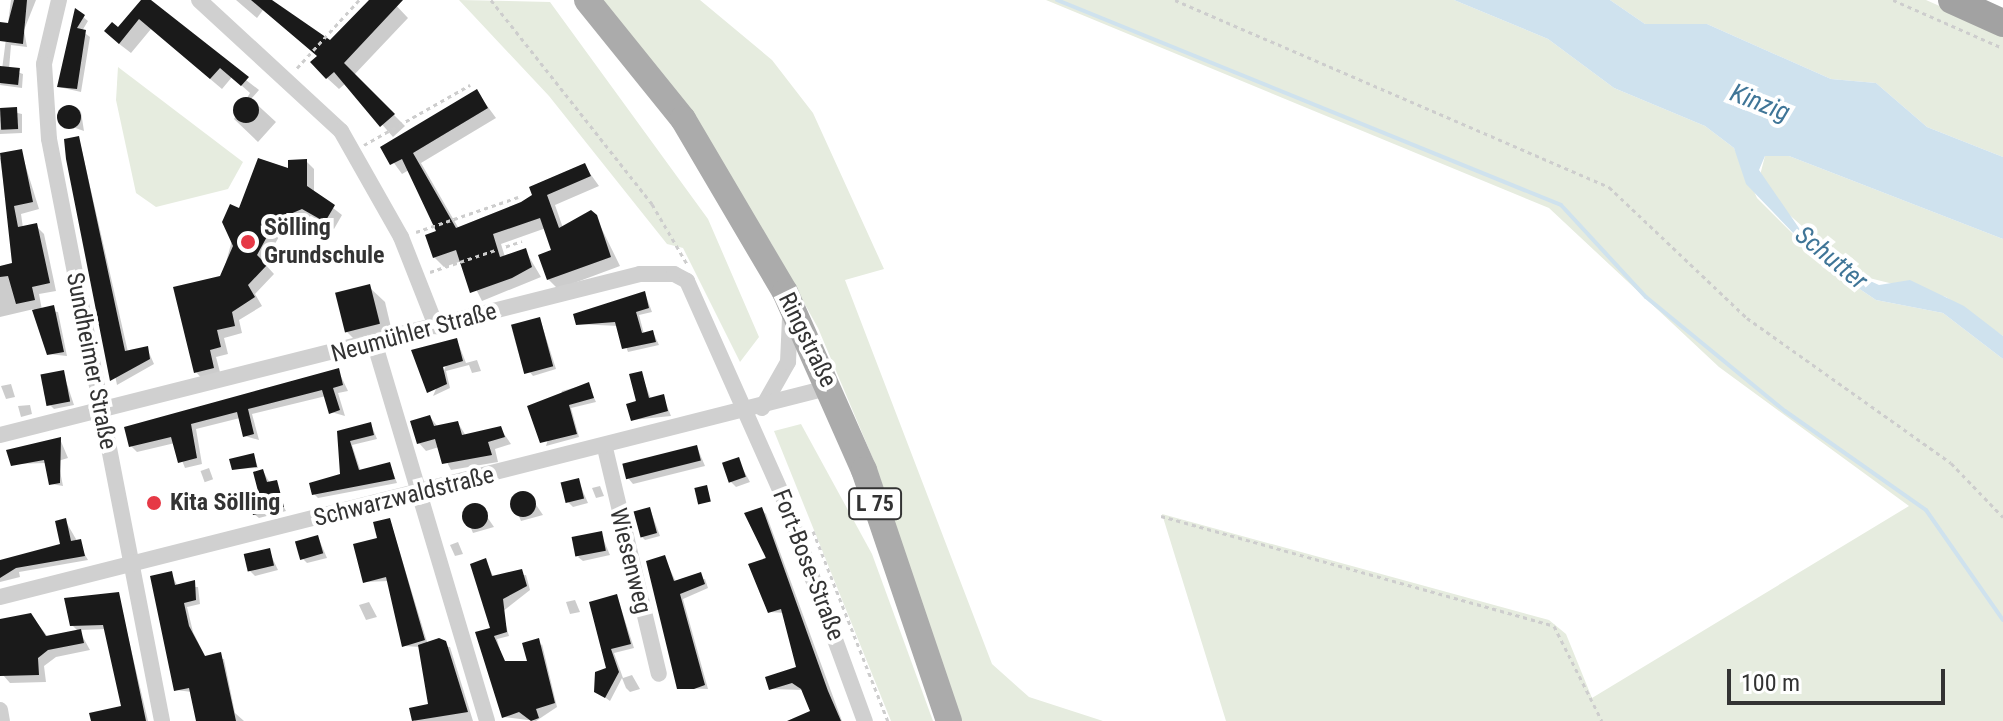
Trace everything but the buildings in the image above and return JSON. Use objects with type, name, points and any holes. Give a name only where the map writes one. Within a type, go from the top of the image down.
[{"type":"highway","points":[[1952,0],[2003,23]]},
{"type":"highway","points":[[1991,0],[2003,5]]},
{"type":"main road","name":"Ringstraße","points":[[587,0],[683,119],[785,292],[831,387],[949,721]]},
{"type":"street","name":"Sundheimer Straße","points":[[59,0],[44,64],[49,139],[162,721]]},
{"type":"street","points":[[199,0],[289,77],[353,150],[401,237],[419,276],[436,326]]},
{"type":"street","name":"Neumühler Straße","points":[[0,435],[375,345],[436,326],[640,274],[674,274],[687,281],[742,413]]},
{"type":"street","points":[[762,408],[788,362],[785,292]]},
{"type":"street","points":[[375,345],[487,721]]},
{"type":"street","name":"Schwarzwaldstraße","points":[[0,597],[605,448],[831,387]]},
{"type":"street","name":"Fort-Bose-Straße","points":[[742,413],[781,492],[865,721]]},
{"type":"street","name":"Wiesenweg","points":[[605,448],[659,674]]},
{"type":"street","points":[[0,710],[2,721]]},
{"type":"path","points":[[289,77],[359,0]]},
{"type":"path","points":[[1175,0],[1609,187],[1747,318],[1951,463],[2003,517]]},
{"type":"path","points":[[1893,0],[2003,48]]},
{"type":"path","points":[[353,150],[470,85]]},
{"type":"path","points":[[401,237],[518,197]]},
{"type":"path","points":[[419,276],[522,241]]},
{"type":"path","points":[[1161,516],[1554,626],[1602,721]]},
{"type":"shaded area","points":[[459,0],[550,2],[708,219],[759,337],[740,362],[683,248],[667,244],[549,96]]},
{"type":"shaded area","points":[[597,0],[700,0],[772,60],[813,113],[884,269],[845,280],[992,664],[1029,697],[1103,721],[961,721],[876,466],[818,328],[771,243]]},
{"type":"shaded area","points":[[1046,0],[1454,0],[1548,39],[1614,88],[1705,126],[1734,148],[1757,198],[1824,265],[1876,300],[1943,313],[2003,359],[2003,721],[1226,721],[1162,514],[1549,620],[1566,634],[1592,698],[1909,506],[1719,367],[1549,208]]},
{"type":"shaded area","points":[[1610,0],[1926,0],[2003,34],[2003,157],[1927,127],[1876,83],[1831,79],[1707,24],[1645,24]]},
{"type":"shaded area","points":[[118,67],[243,162],[228,189],[156,207],[136,193],[116,100]]},
{"type":"shaded area","points":[[1765,156],[1789,156],[2003,239],[2003,336],[1946,297],[1857,275],[1776,203],[1759,179]]},
{"type":"shaded area","points":[[801,424],[872,554],[933,721],[891,721],[774,431]]},
{"type":"water","points":[[1454,0],[1610,0],[1645,24],[1707,24],[1831,79],[1876,83],[1927,127],[2003,157],[2003,239],[1789,156],[1765,156],[1759,170],[1801,231],[1835,249],[1857,275],[1879,285],[1910,280],[1964,306],[2003,336],[2003,359],[1943,313],[1876,300],[1824,265],[1746,184],[1734,148],[1705,126],[1614,88],[1548,39]]},
{"type":"waterway","points":[[1057,0],[1561,205],[1646,297],[1785,411],[1926,510],[2003,620]]},
{"type":"place","name":"Sölling Grundschule","points":[[248,242]]},
{"type":"place","name":"Kita Sölling","points":[[154,503]]},
{"type":"water label","name":"Kinzig","points":[[1760,103]]},
{"type":"water label","name":"Schutter","points":[[1831,258]]}]
